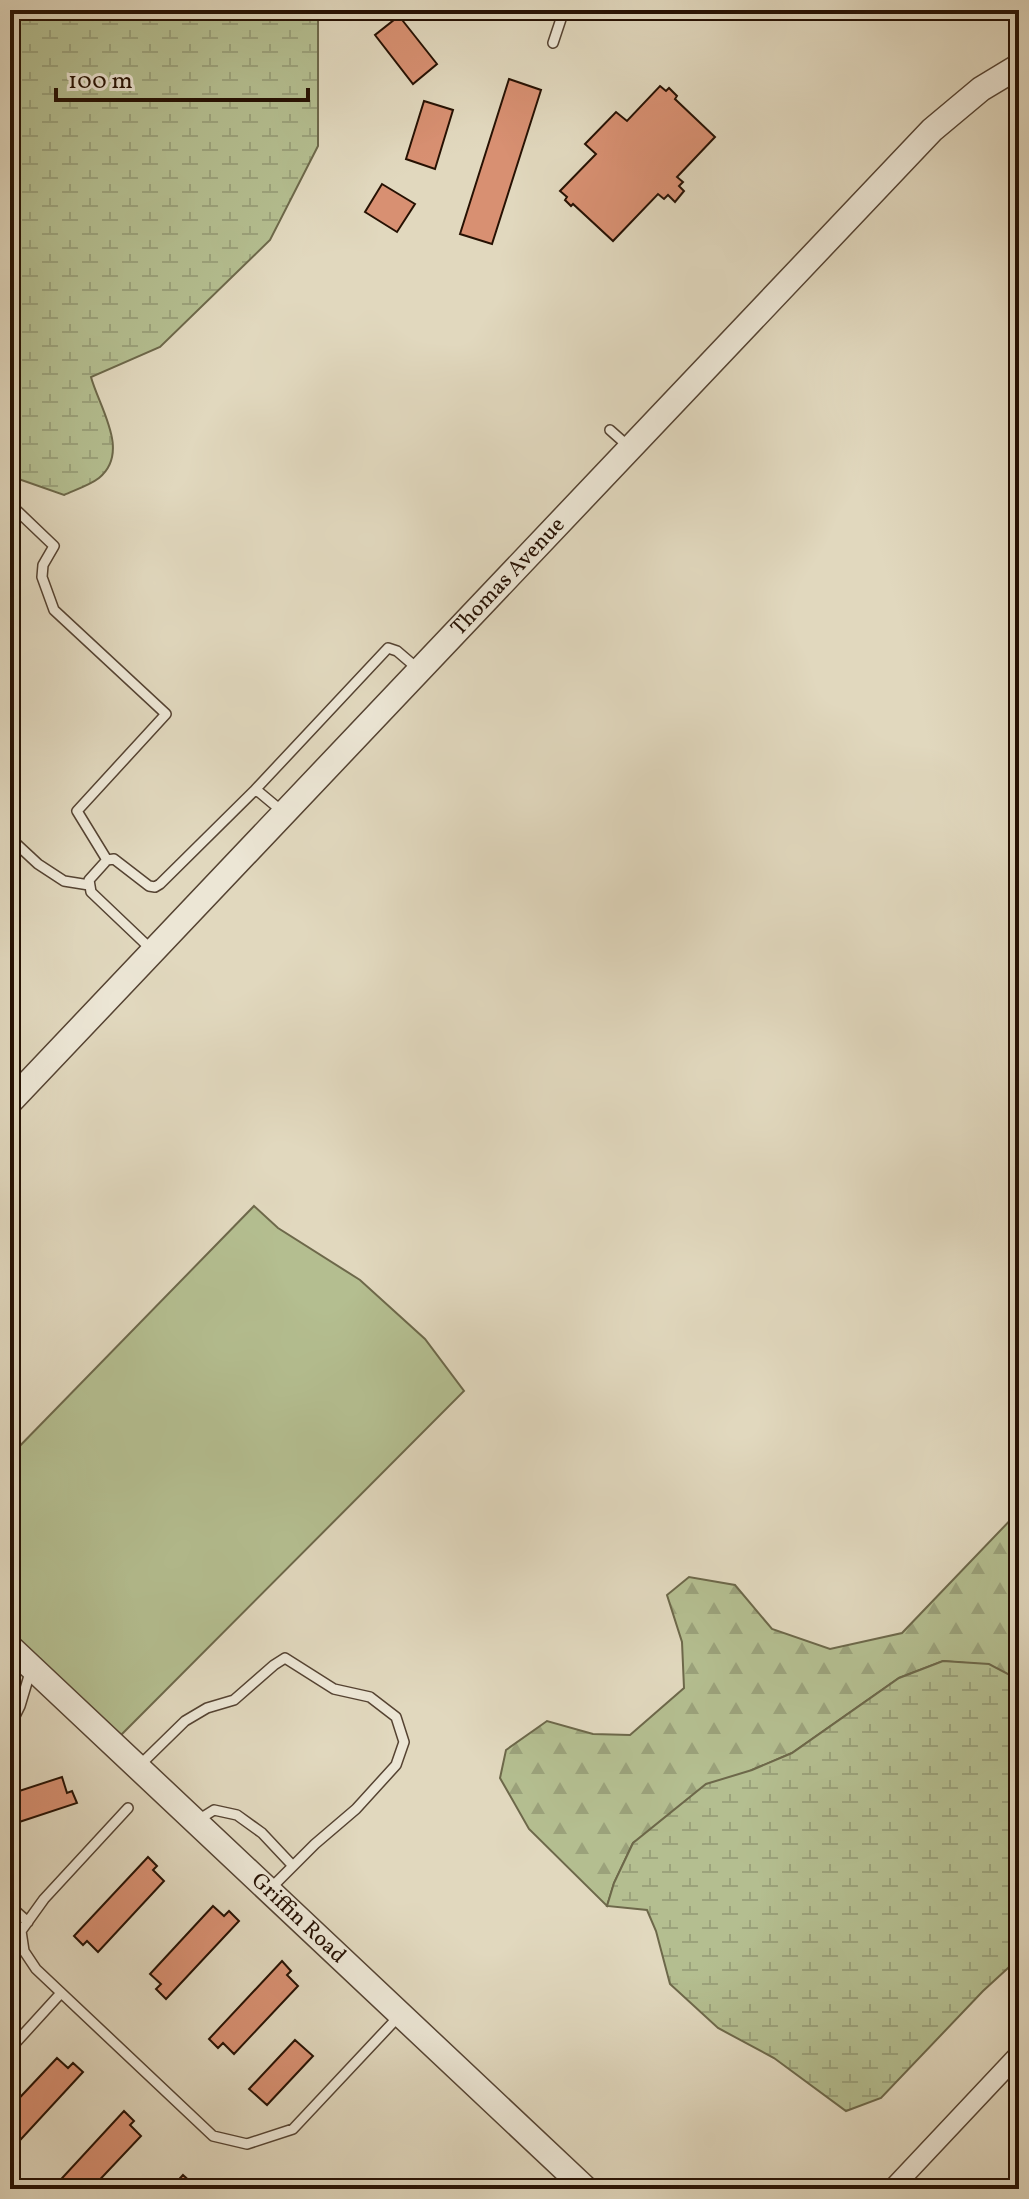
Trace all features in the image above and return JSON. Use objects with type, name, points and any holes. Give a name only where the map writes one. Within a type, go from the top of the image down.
[{"type":"street","name":"Thomas Avenue","points":[[10,1102],[932,130],[981,89],[1019,66]]},
{"type":"street","name":"Griffin Road","points":[[10,1647],[582,2188]]},
{"type":"street","points":[[892,2189],[1019,2054]]},
{"type":"lane","points":[[553,43],[564,10]]},
{"type":"lane","points":[[610,430],[631,449]]},
{"type":"lane","points":[[10,504],[54,546],[43,565],[42,577],[54,610],[166,714],[77,811],[107,860]]},
{"type":"lane","points":[[154,951],[91,892],[89,880],[107,860],[114,859],[149,886],[160,884],[254,791],[388,648],[397,651],[420,671]]},
{"type":"lane","points":[[254,791],[285,814]]},
{"type":"lane","points":[[10,838],[38,864],[64,881],[89,885]]},
{"type":"lane","points":[[138,1767],[185,1721],[207,1708],[234,1700],[285,1658],[334,1689],[370,1697],[396,1717],[404,1742],[396,1765],[356,1809],[268,1890]]},
{"type":"lane","points":[[10,1726],[15,1704],[32,1667]]},
{"type":"lane","points":[[128,1808],[44,1899],[21,1931],[24,1951],[36,1969],[213,2136],[247,2144],[293,2129],[400,2015]]},
{"type":"lane","points":[[195,1822],[214,1810],[237,1815],[262,1833],[293,1866]]},
{"type":"lane","points":[[10,1906],[28,1922]]},
{"type":"lane","points":[[10,2049],[61,1993]]},
{"type":"green space","points":[[10,10],[318,10],[318,146],[270,240],[160,347],[91,377],[110,429],[112,455],[108,467],[99,478],[64,495],[10,476]]},
{"type":"green space","points":[[254,1206],[278,1228],[360,1280],[425,1339],[464,1391],[119,1737],[10,1634],[10,1456]]},
{"type":"green space","points":[[1019,1511],[1019,1680],[989,1665],[943,1661],[899,1678],[792,1753],[752,1770],[633,1843],[607,1906],[529,1829],[500,1778],[506,1750],[547,1721],[593,1734],[630,1735],[684,1688],[682,1642],[667,1595],[689,1577],[735,1585],[772,1629],[830,1649],[902,1633]]},
{"type":"green space","points":[[943,1661],[989,1664],[1019,1680],[1019,1958],[983,1991],[881,2098],[846,2111],[774,2058],[718,2028],[670,1984],[647,1910],[607,1906],[633,1843],[706,1784],[752,1770],[792,1753],[899,1678]]},
{"type":"building","points":[[530,10],[554,10],[551,17]]},
{"type":"building","points":[[399,16],[437,64],[413,84],[375,35]]},
{"type":"building","points":[[509,79],[541,90],[492,244],[460,234]]},
{"type":"building","points":[[660,86],[666,91],[669,88],[677,96],[675,99],[715,137],[677,177],[683,182],[679,186],[684,191],[675,202],[668,195],[664,199],[658,194],[613,241],[573,204],[571,206],[560,191],[596,154],[585,144],[616,112],[627,121]]},
{"type":"building","points":[[424,101],[453,110],[435,169],[406,159]]},
{"type":"building","points":[[382,184],[415,204],[397,232],[365,212]]},
{"type":"building","points":[[62,1777],[67,1793],[72,1791],[77,1803],[10,1825],[10,1794]]},
{"type":"building","points":[[148,1857],[157,1866],[153,1870],[164,1881],[98,1952],[87,1941],[83,1945],[74,1936]]},
{"type":"building","points":[[213,1906],[224,1916],[229,1911],[239,1921],[166,1999],[156,1989],[161,1984],[150,1974]]},
{"type":"building","points":[[282,1961],[291,1971],[287,1975],[298,1986],[234,2054],[223,2043],[218,2048],[209,2039]]},
{"type":"building","points":[[295,2040],[313,2056],[267,2105],[249,2089]]},
{"type":"building","points":[[57,2058],[68,2068],[73,2063],[83,2072],[11,2150],[10,2108]]},
{"type":"building","points":[[124,2111],[134,2121],[130,2125],[141,2136],[91,2189],[52,2189]]},
{"type":"building","points":[[183,2175],[194,2185],[198,2181],[207,2189],[170,2189]]}]
